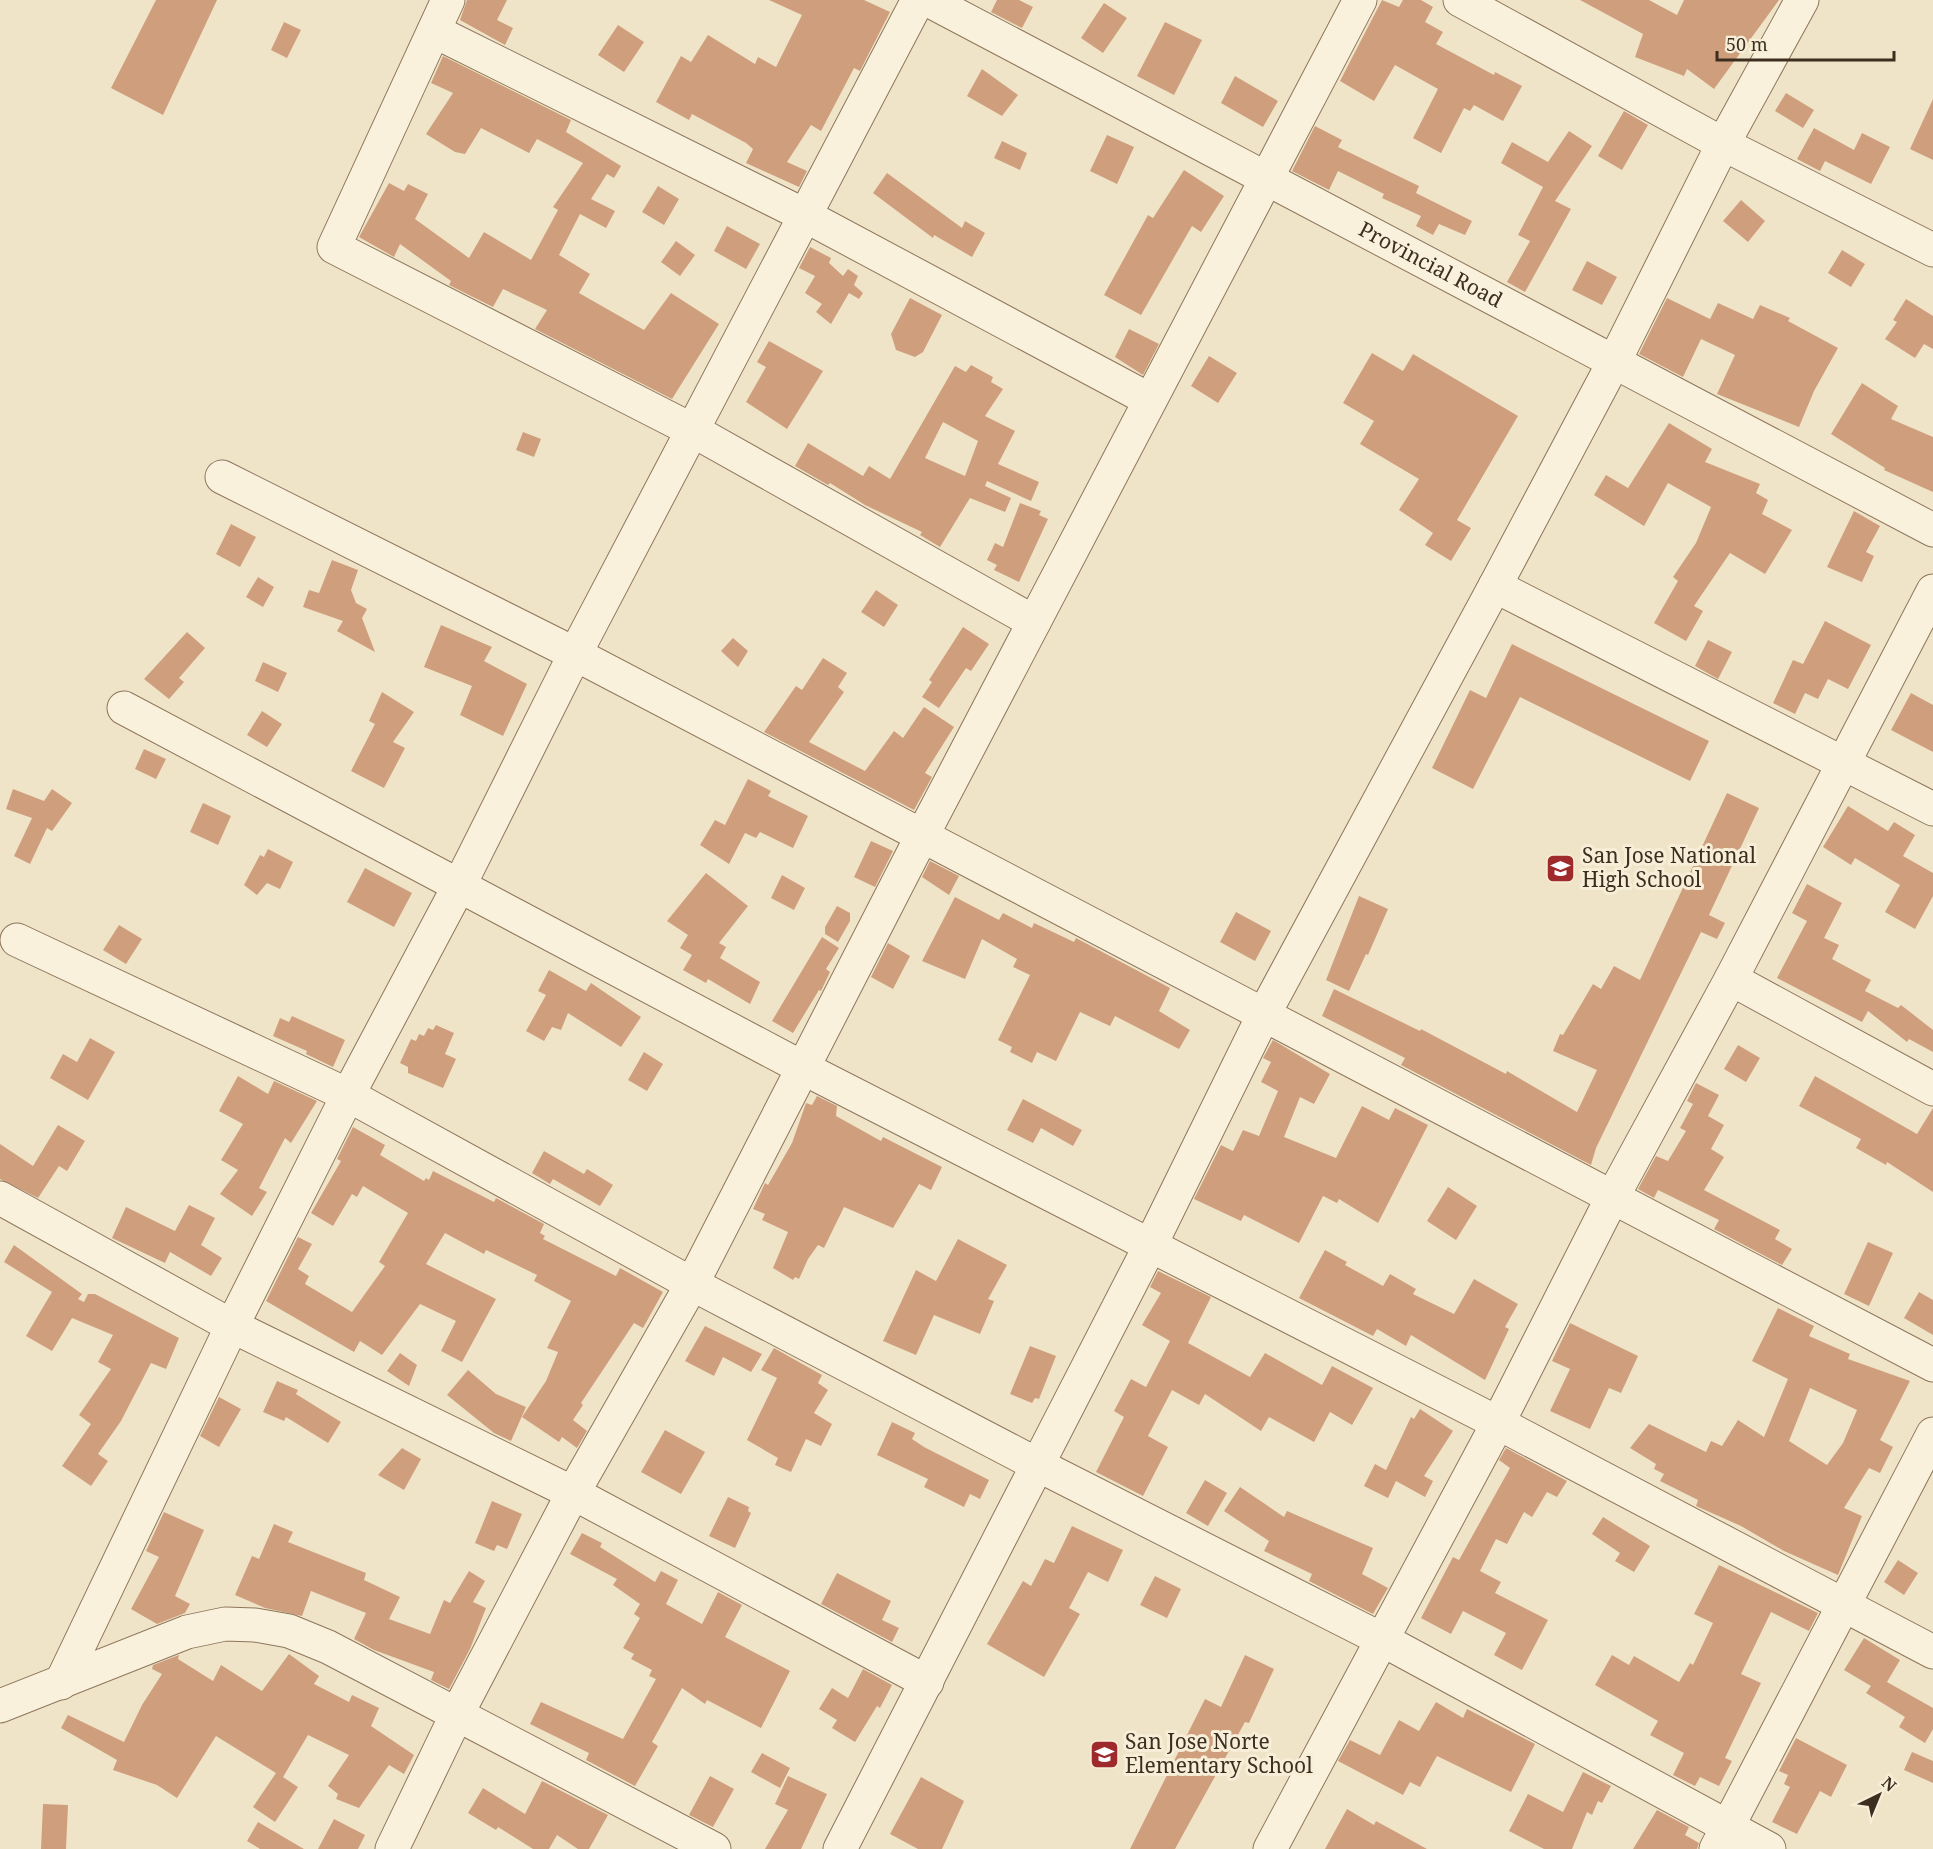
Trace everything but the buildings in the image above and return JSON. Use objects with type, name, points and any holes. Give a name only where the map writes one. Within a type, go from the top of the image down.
[{"type":"street","points":[[448,0],[334,247],[692,430],[1034,622]]},
{"type":"street","points":[[61,1683],[232,1326],[348,1095],[460,884],[575,654],[918,0]]},
{"type":"street","name":"Provincial Road","points":[[928,0],[1268,177],[1933,530]]},
{"type":"street","points":[[393,1849],[456,1716],[573,1493],[692,1284],[922,836],[1360,0]]},
{"type":"street","points":[[1460,0],[1724,144],[1933,250]]},
{"type":"street","points":[[840,1849],[1150,1246],[1264,1014],[1615,360],[1724,144],[1802,0]]},
{"type":"street","points":[[434,31],[804,215],[1150,400]]},
{"type":"street","points":[[222,477],[575,654],[1933,1365]]},
{"type":"street","points":[[1495,586],[1843,761],[1933,809]]},
{"type":"street","points":[[1270,1849],[1498,1423],[1612,1198],[1731,980],[1933,591]]},
{"type":"street","points":[[124,708],[460,884],[803,1068],[1498,1423],[1933,1652]]},
{"type":"street","points":[[17,940],[348,1095],[692,1284],[1038,1465],[1382,1639],[1722,1838],[1769,1849]]},
{"type":"street","points":[[1731,980],[1933,1089]]},
{"type":"street","points":[[0,1198],[232,1326],[573,1493],[927,1682]]},
{"type":"street","points":[[1722,1838],[1933,1434]]},
{"type":"street","points":[[0,1706],[187,1632],[225,1624],[255,1625],[289,1631],[328,1647],[714,1849]]},
{"type":"place","name":"San Jose National High School","points":[[1561,868]]},
{"type":"place","name":"San Jose Norte Elementary School","points":[[1104,1754]]}]
